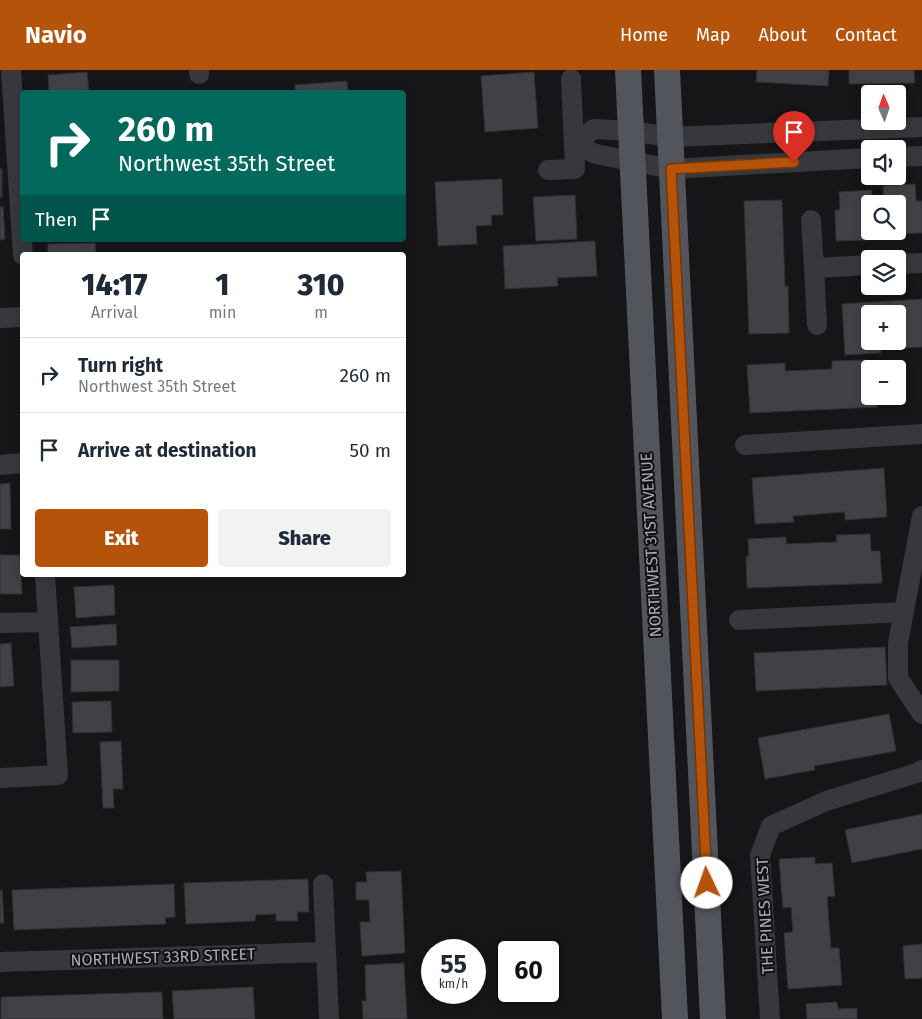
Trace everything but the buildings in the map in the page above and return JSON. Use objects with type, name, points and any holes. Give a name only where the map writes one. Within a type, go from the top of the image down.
[{"type":"main road","name":"NORTHWEST 31ST AVENUE","points":[[628,70],[675,1019]]},
{"type":"main road","points":[[667,70],[714,1019]]},
{"type":"street","points":[[11,70],[20,209]]},
{"type":"street","points":[[548,170],[575,169],[571,79]]},
{"type":"street","points":[[574,145],[594,129],[631,131],[670,137],[922,127]]},
{"type":"street","points":[[574,145],[596,154],[671,169],[861,158]]},
{"type":"street","points":[[906,157],[922,156]]},
{"type":"street","points":[[812,220],[817,325]]},
{"type":"street","points":[[906,264],[922,263]]},
{"type":"street","points":[[814,268],[861,266]]},
{"type":"street","points":[[0,318],[20,317]]},
{"type":"street","points":[[745,445],[922,434]]},
{"type":"street","points":[[0,465],[20,463]]},
{"type":"street","points":[[922,516],[898,643],[898,678],[922,714]]},
{"type":"street","points":[[0,778],[58,775],[45,577]]},
{"type":"street","points":[[739,620],[904,612]]},
{"type":"street","points":[[0,623],[48,622]]},
{"type":"street","name":"THE PINES WEST","points":[[770,1019],[760,855],[771,826],[826,801],[922,770]]},
{"type":"street","points":[[323,884],[329,1019]]},
{"type":"street","name":"NORTHWEST 33RD STREET","points":[[0,962],[326,952]]},
{"type":"route","points":[[707,883],[671,169],[794,162]]}]
